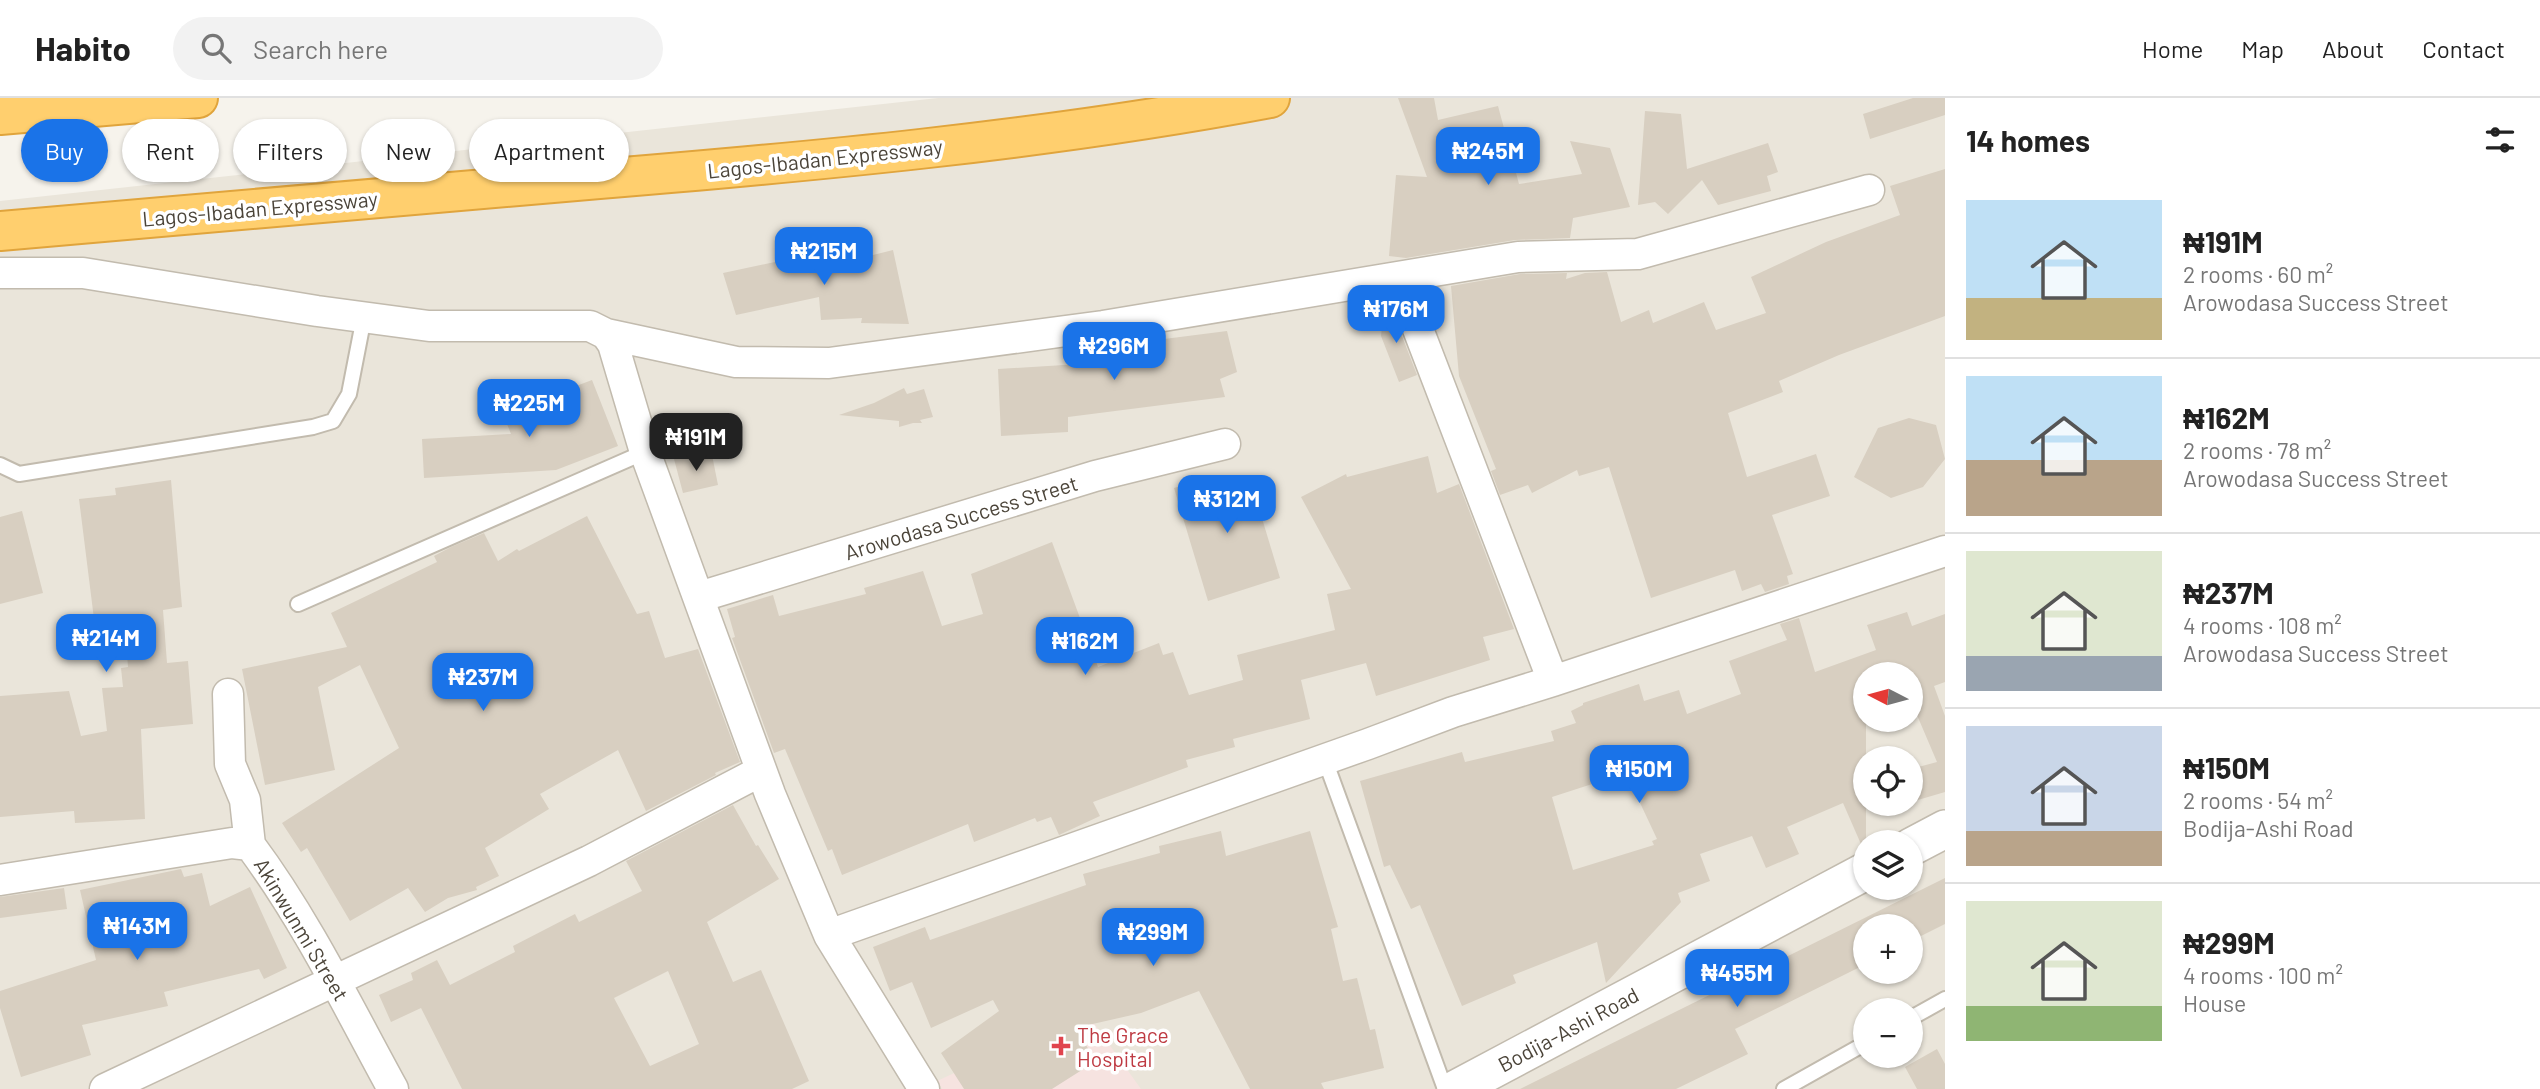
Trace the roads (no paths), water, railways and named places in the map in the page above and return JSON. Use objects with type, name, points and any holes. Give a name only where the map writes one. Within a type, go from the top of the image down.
[{"type":"highway","points":[[0,115],[198,98]]},
{"type":"highway","name":"Lagos-Ibadan Expressway","points":[[0,231],[757,167],[1035,135],[1195,112],[1270,98]]},
{"type":"street","points":[[1,279],[83,273],[429,326],[590,326],[607,334],[736,362],[829,363],[1103,326],[1518,257],[1638,254],[1869,190]]},
{"type":"street","points":[[1398,277],[1553,681]]},
{"type":"street","points":[[607,334],[613,344],[645,452],[761,771],[829,935],[924,1089]]},
{"type":"street","name":"Arowodasa Success Street","points":[[699,597],[1095,476],[1225,443]]},
{"type":"street","points":[[829,935],[1325,760],[1453,712],[1945,551]]},
{"type":"street","points":[[228,694],[230,764],[245,800],[250,845]]},
{"type":"street","points":[[105,1089],[589,861],[761,771]]},
{"type":"street","points":[[1923,840],[1945,828]]},
{"type":"street","name":"Akinwunmi Street","points":[[0,880],[232,843],[250,845],[269,871],[335,981],[393,1089]]},
{"type":"street","name":"Bodija-Ashi Road","points":[[1456,1089],[1853,878]]},
{"type":"lane","points":[[0,465],[19,474],[313,427],[333,421],[349,394],[364,317]]},
{"type":"lane","points":[[298,604],[645,452]]},
{"type":"lane","points":[[1325,760],[1445,1089]]},
{"type":"lane","points":[[1923,1011],[1945,999]]},
{"type":"lane","points":[[1784,1089],[1853,1050]]},
{"type":"place","name":"The Grace Hospital","points":[[1061,1046]]}]
